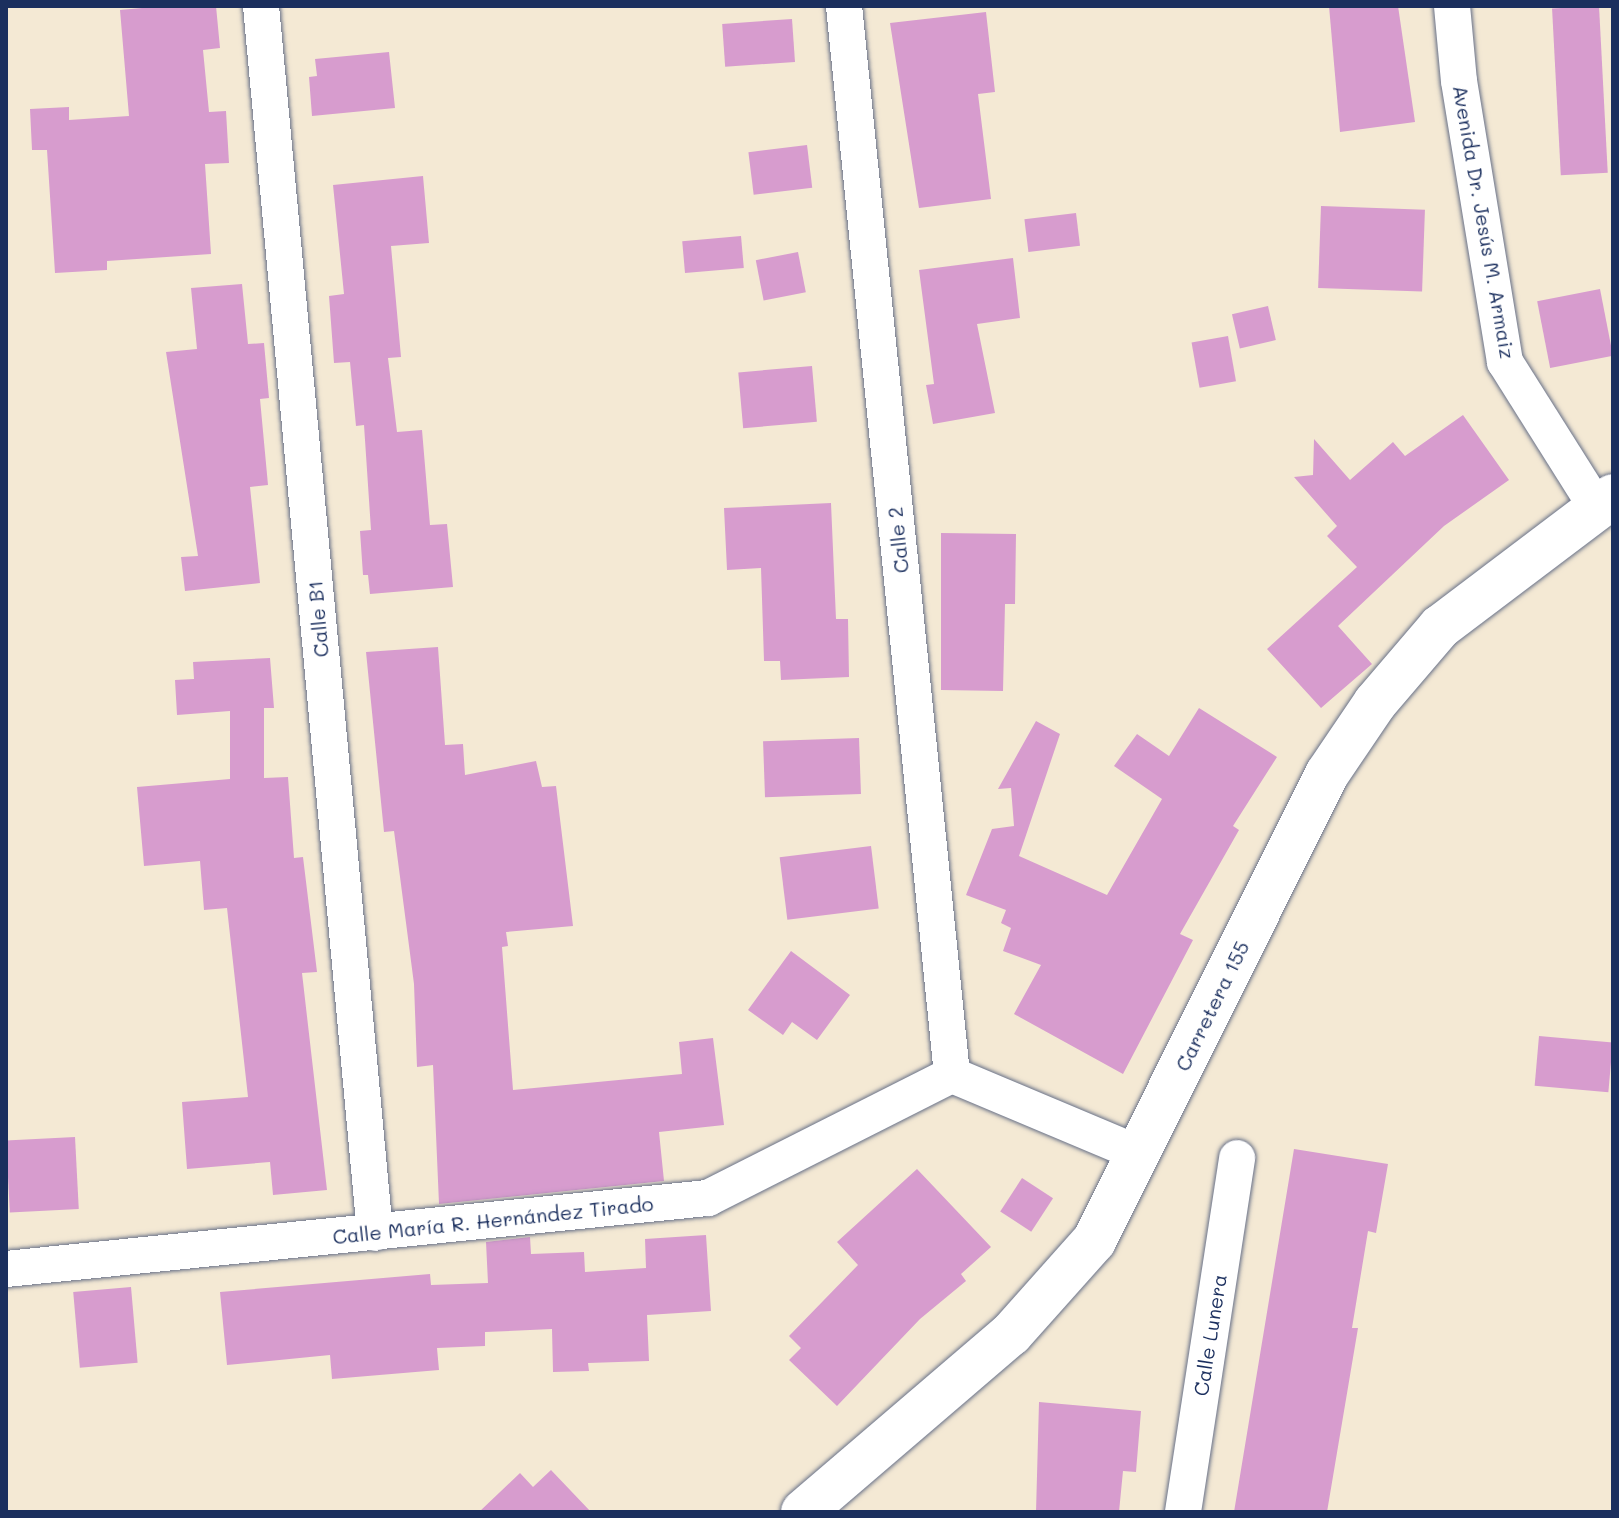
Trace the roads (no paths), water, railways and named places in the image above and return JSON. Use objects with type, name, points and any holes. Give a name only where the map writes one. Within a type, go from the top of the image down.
[{"type":"street","name":"Calle B1","points":[[261,6],[375,1233]]},
{"type":"street","name":"Calle 2","points":[[844,6],[952,1075]]},
{"type":"street","name":"Avenida Dr. Jesús M. Armaiz","points":[[1452,6],[1459,81],[1505,362],[1605,502]]},
{"type":"street","name":"Carretera 155","points":[[803,1512],[1011,1334],[1094,1241],[1327,774],[1375,703],[1440,627],[1605,502]]},
{"type":"street","name":"Calle María R. Hernández Tirado","points":[[6,1269],[708,1198],[952,1075]]},
{"type":"street","points":[[952,1075],[1138,1153]]},
{"type":"street","name":"Calle Lunera","points":[[1183,1512],[1237,1158]]}]
